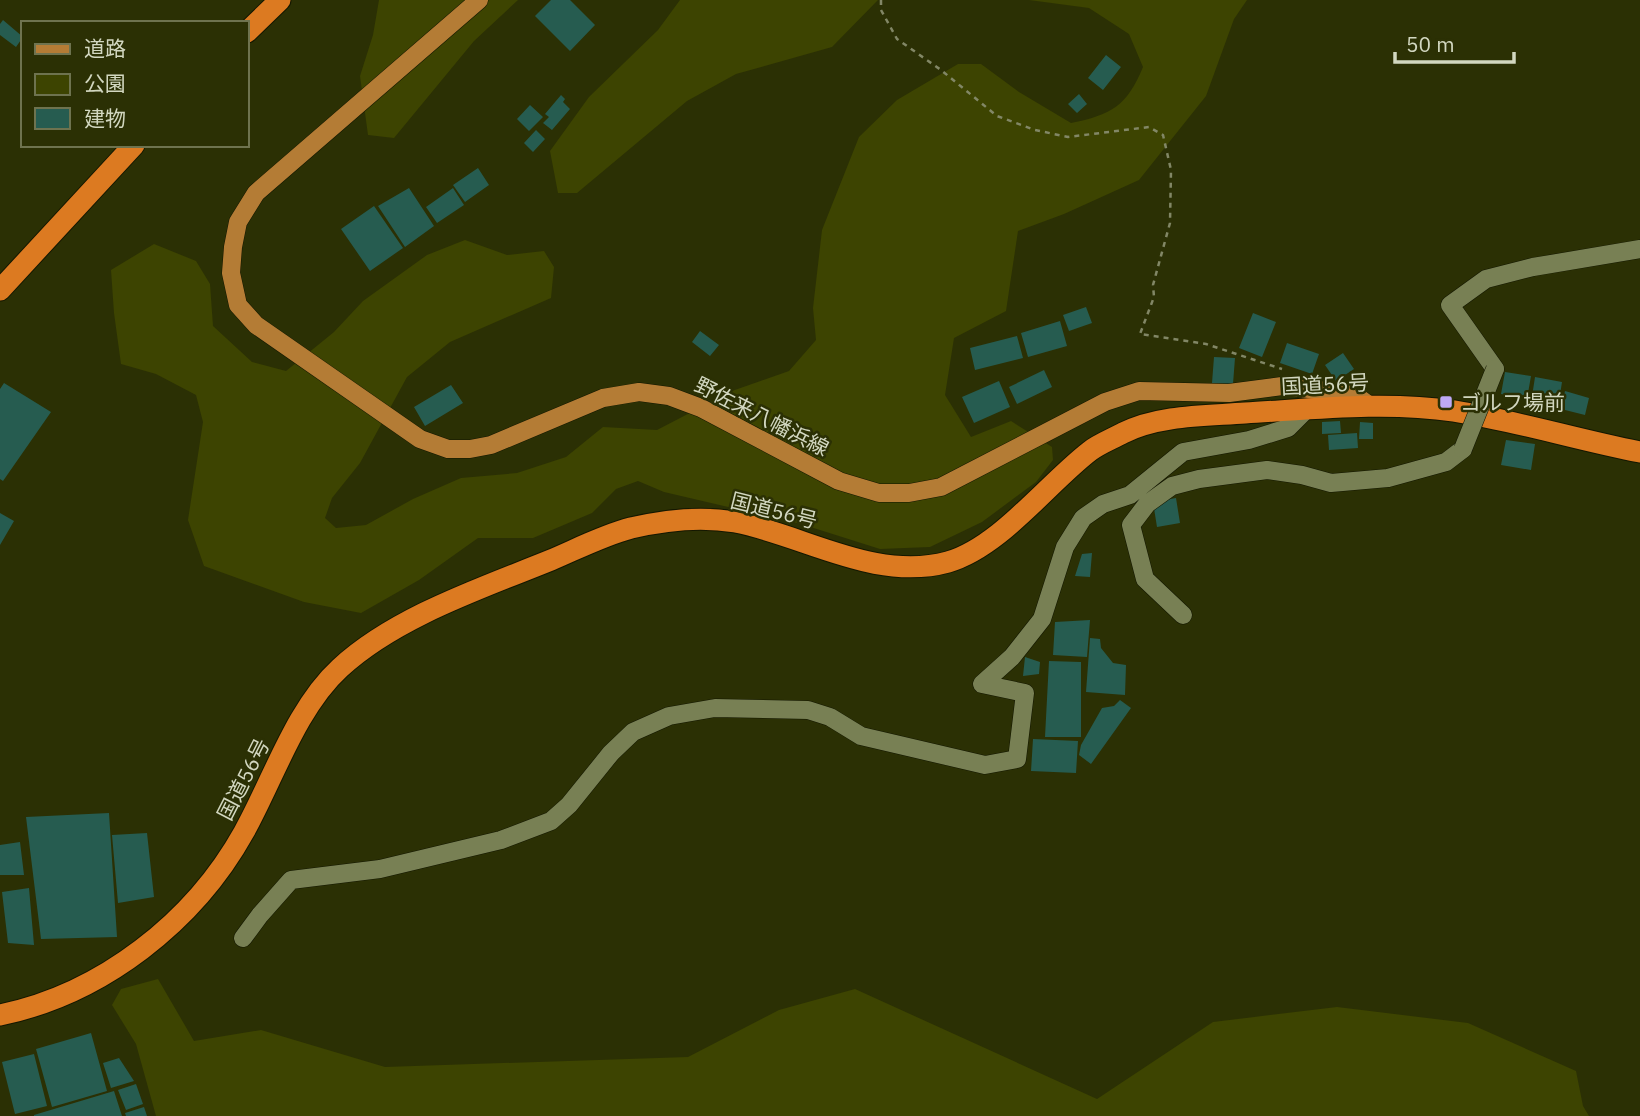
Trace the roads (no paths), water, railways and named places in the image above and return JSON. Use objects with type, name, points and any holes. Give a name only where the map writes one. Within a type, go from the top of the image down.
[{"type":"highway","points":[[248,31],[281,0]]},
{"type":"highway","points":[[0,290],[132,147]]},
{"type":"highway","name":"国道56号","points":[[0,1015],[16,1012],[86,985],[156,939],[203,892],[243,835],[282,754],[313,700],[339,668],[390,631],[454,599],[628,529],[690,518],[734,522],[862,560],[905,567],[948,562],[984,545],[1093,449],[1131,429],[1177,418],[1370,406],[1449,410],[1504,420],[1585,442],[1640,453]]},
{"type":"main road","name":"野佐来八幡浜線","points":[[479,0],[256,193],[238,222],[233,247],[232,273],[238,305],[256,325],[420,439],[448,449],[470,449],[491,445],[603,398],[639,393],[669,396],[701,408],[839,481],[879,493],[909,494],[942,487],[1105,402],[1139,391],[1229,393],[1282,386],[1354,394],[1370,406]]},
{"type":"street","points":[[1183,615],[1145,579],[1131,524],[1147,504],[1171,486],[1199,479],[1267,470],[1331,483],[1388,478],[1446,462],[1463,449],[1495,369],[1450,305],[1486,279],[1533,267],[1640,249]]},
{"type":"street","points":[[243,938],[290,880],[380,869],[501,840],[551,821],[569,805],[611,753],[633,732],[669,716],[715,708],[808,710],[830,717],[861,736],[985,765],[1017,759],[1025,693],[982,684],[1012,657],[1042,619],[1065,547],[1083,518],[1103,504],[1130,495],[1183,452],[1249,440],[1288,428],[1307,409]]},
{"type":"place","name":"ゴルフ場前","points":[[1446,402]]}]
